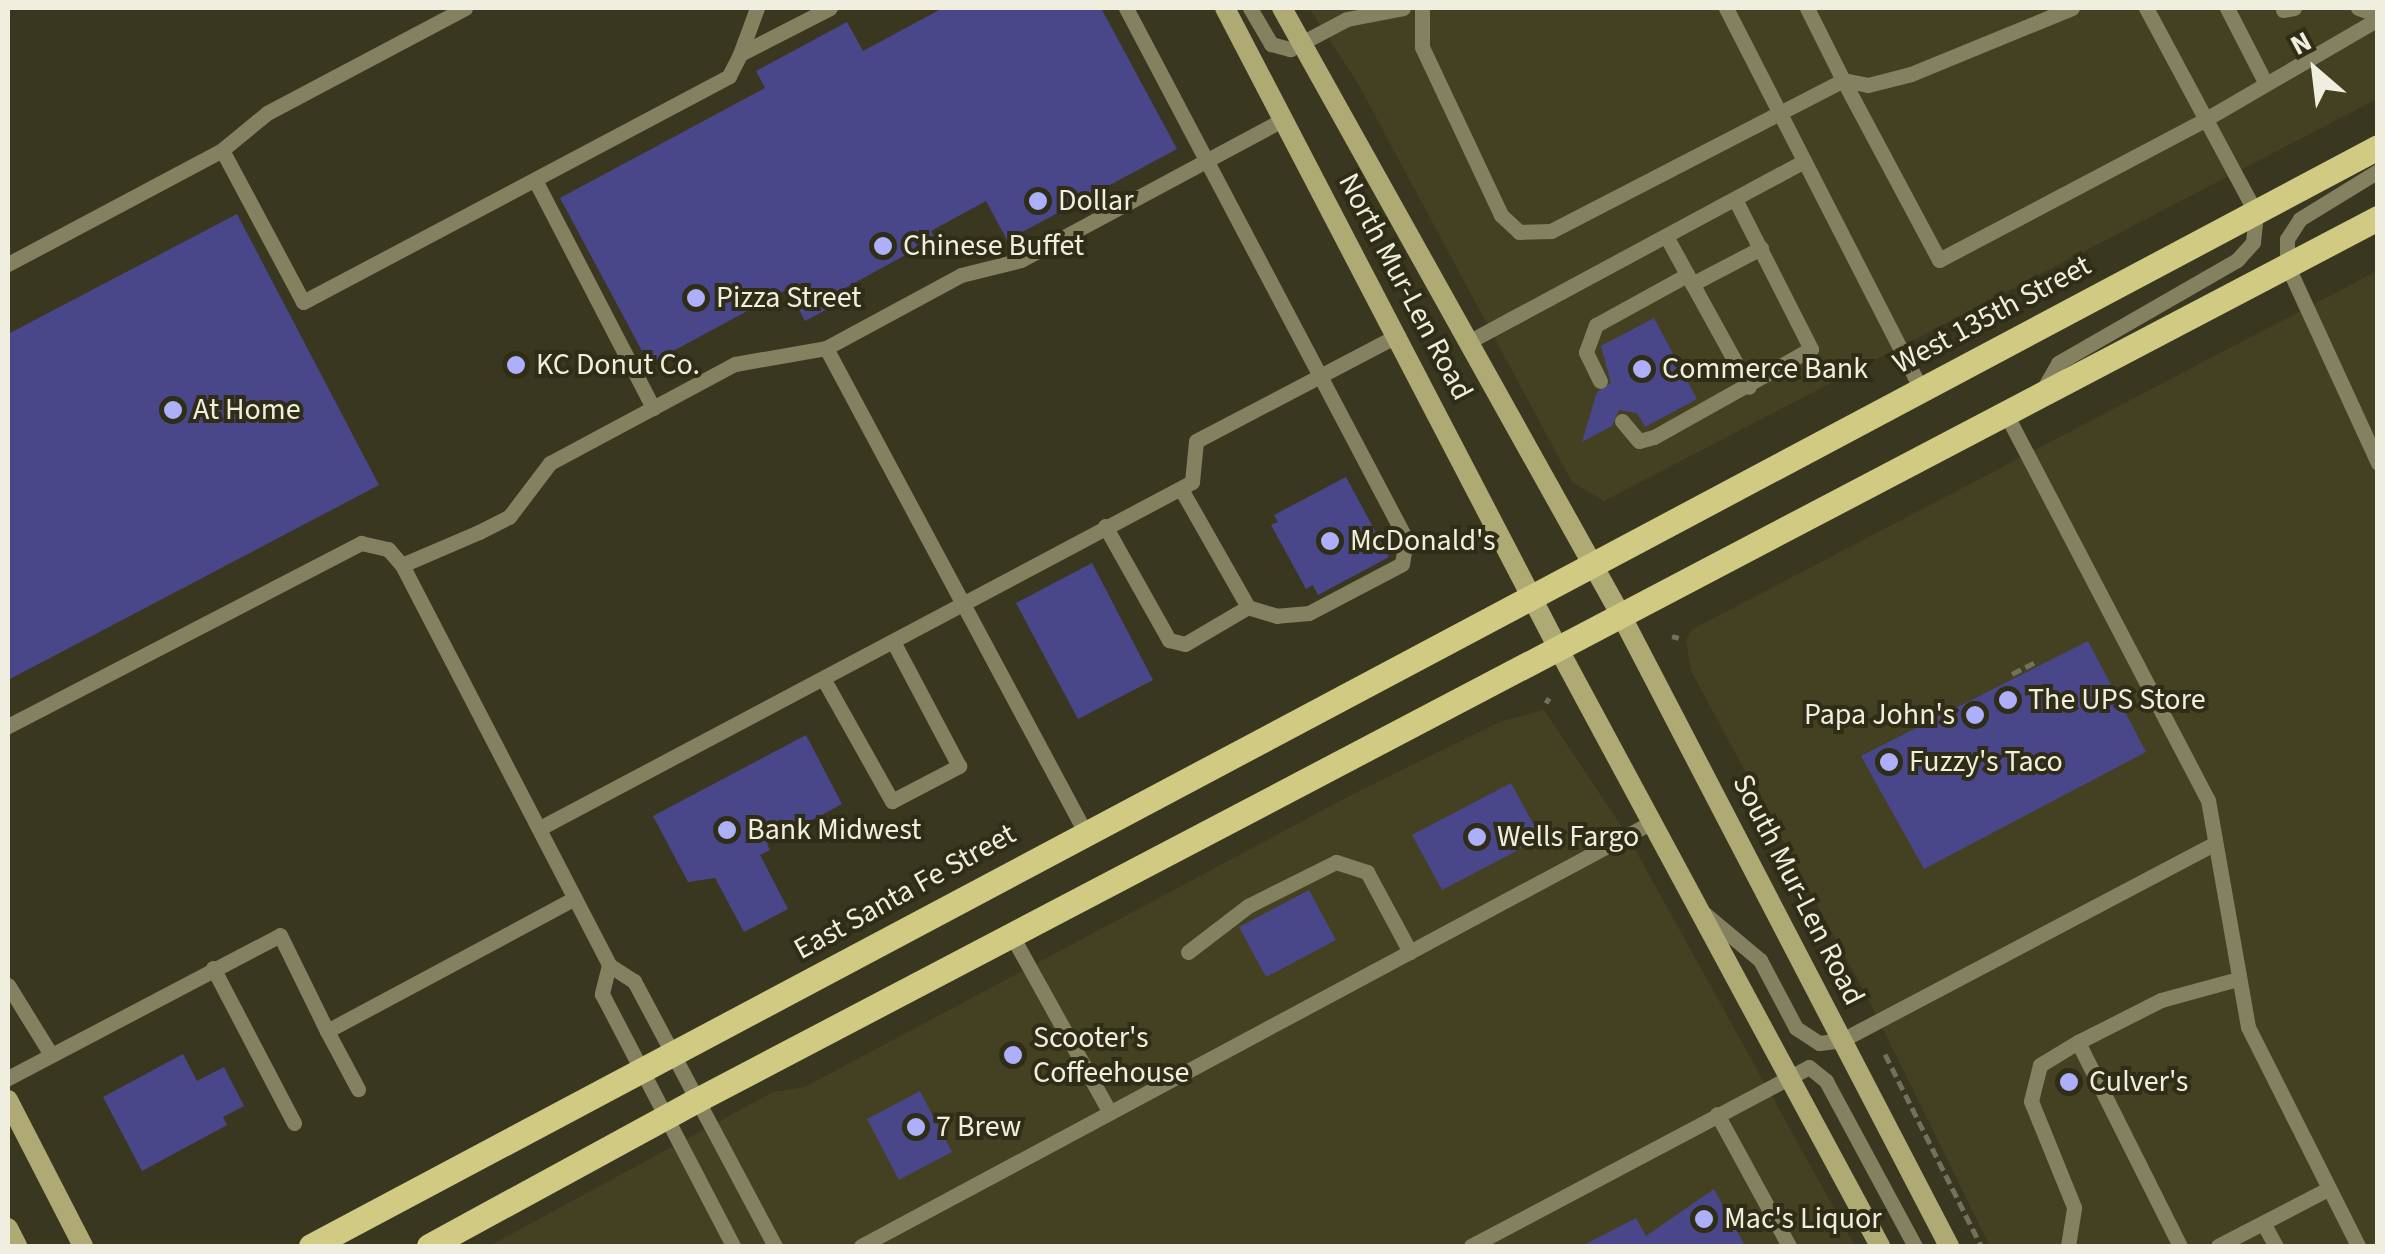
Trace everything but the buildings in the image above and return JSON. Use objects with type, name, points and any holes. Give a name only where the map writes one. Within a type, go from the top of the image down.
[{"type":"main road","name":"North Mur-Len Road","points":[[1225,8],[1398,334],[1530,595]]},
{"type":"main road","name":"North Mur-Len Road","points":[[1282,8],[1470,341],[1588,564]]},
{"type":"main road","name":"West 135th Street","points":[[1530,595],[2378,147]]},
{"type":"main road","points":[[429,1246],[696,1100],[2378,218]]},
{"type":"main road","name":"South Mur-Len Road","points":[[1588,564],[1622,616],[1950,1246]]},
{"type":"main road","points":[[1530,595],[1880,1246]]},
{"type":"main road","name":"East Santa Fe Street","points":[[311,1246],[677,1056],[1084,830],[1530,595]]},
{"type":"main road","points":[[8,1100],[84,1246]]},
{"type":"main road","points":[[8,1228],[17,1246]]},
{"type":"lane","points":[[8,264],[222,150],[267,113],[465,8]]},
{"type":"lane","points":[[222,150],[303,302],[729,76],[757,8]]},
{"type":"lane","points":[[740,54],[830,8]]},
{"type":"lane","points":[[1126,8],[1406,539],[1402,564],[1309,612],[1277,616],[1248,607],[1181,488]]},
{"type":"lane","points":[[1250,8],[1275,47],[1303,45],[1347,19],[1403,8]]},
{"type":"lane","points":[[1422,8],[1422,46],[1501,215],[1519,232],[1551,230],[1777,110],[1842,80],[1868,85],[1911,74],[2072,8]]},
{"type":"lane","points":[[1726,8],[1801,164],[1922,389]]},
{"type":"lane","points":[[1806,8],[1940,260],[2206,119],[2378,17]]},
{"type":"lane","points":[[2039,397],[2058,364],[2237,260],[2253,242],[2256,212],[2146,8]]},
{"type":"lane","points":[[2227,8],[2266,84]]},
{"type":"lane","points":[[2358,8],[2378,17]]},
{"type":"lane","points":[[402,566],[509,517],[550,463],[735,364],[826,348],[961,275],[1022,260],[1284,120]]},
{"type":"lane","points":[[1470,341],[1801,164]]},
{"type":"lane","points":[[2378,171],[2300,219],[2287,238],[2287,266],[2378,463]]},
{"type":"lane","points":[[535,180],[653,408]]},
{"type":"lane","points":[[1622,421],[1640,440],[1654,437],[1749,387],[1811,348],[1735,198]]},
{"type":"lane","points":[[1666,236],[1749,387]]},
{"type":"lane","points":[[1600,381],[1586,352],[1596,325],[1762,248]]},
{"type":"lane","points":[[540,828],[1192,482],[1196,440],[1398,334]]},
{"type":"lane","points":[[826,348],[1084,830]]},
{"type":"lane","points":[[2006,414],[2208,800],[2238,979],[2260,1056],[2358,1246]]},
{"type":"lane","points":[[1105,526],[1170,640],[1185,644],[1248,607]]},
{"type":"lane","points":[[8,726],[361,543],[388,549],[402,566],[609,965],[634,980],[775,1246]]},
{"type":"lane","points":[[824,680],[892,800],[959,766],[894,643]]},
{"type":"lane","points":[[862,1246],[1652,822]]},
{"type":"lane","points":[[1698,908],[1760,960],[1796,1028],[1819,1043],[1842,1040],[2214,843]]},
{"type":"lane","points":[[1188,952],[1248,906],[1336,862],[1367,872],[1410,952]]},
{"type":"lane","points":[[327,1031],[575,898]]},
{"type":"lane","points":[[8,1078],[280,935],[358,1089]]},
{"type":"lane","points":[[1012,936],[1110,1113]]},
{"type":"lane","points":[[609,965],[602,994],[663,1118],[733,1246]]},
{"type":"lane","points":[[213,968],[294,1123]]},
{"type":"lane","points":[[2068,1246],[2074,1207],[2031,1101],[2040,1065],[2161,1000],[2238,979]]},
{"type":"lane","points":[[8,986],[50,1053]]},
{"type":"lane","points":[[2078,1042],[2180,1246]]},
{"type":"lane","points":[[1471,1246],[1809,1067],[1826,1081],[1915,1246]]},
{"type":"lane","points":[[1717,1114],[1789,1246]]},
{"type":"lane","points":[[2218,1246],[2328,1188]]},
{"type":"lane","points":[[2263,1222],[2276,1246]]},
{"type":"path","points":[[2012,674],[2036,662]]},
{"type":"path","points":[[1884,1054],[1980,1246]]},
{"type":"shaded area","points":[[1309,8],[2377,8],[2377,99],[1604,501],[1572,482],[1357,82]]},
{"type":"shaded area","points":[[2377,271],[2377,1246],[1990,1246],[1867,997],[1691,671],[1686,639],[1693,629]]},
{"type":"shaded area","points":[[1544,710],[1627,835],[1855,1246],[489,1246],[773,1092],[805,1087],[1359,791],[1502,721]]},
{"type":"place","name":"Dollar","points":[[1038,201]]},
{"type":"place","name":"Chinese Buffet","points":[[883,246]]},
{"type":"place","name":"Pizza Street","points":[[696,298]]},
{"type":"place","name":"KC Donut Co.","points":[[516,365]]},
{"type":"place","name":"Commerce Bank","points":[[1642,369]]},
{"type":"place","name":"At Home","points":[[173,410]]},
{"type":"place","name":"McDonald's","points":[[1330,541]]},
{"type":"place","name":"The UPS Store","points":[[2008,700]]},
{"type":"place","name":"Papa John's","points":[[1975,715]]},
{"type":"place","name":"Fuzzy's Taco","points":[[1889,762]]},
{"type":"place","name":"Bank Midwest","points":[[727,830]]},
{"type":"place","name":"Wells Fargo","points":[[1477,837]]},
{"type":"place","name":"Scooter's Coffeehouse","points":[[1013,1055]]},
{"type":"place","name":"Culver's","points":[[2069,1082]]},
{"type":"place","name":"7 Brew","points":[[916,1127]]},
{"type":"place","name":"Mac's Liquor","points":[[1704,1219]]}]
